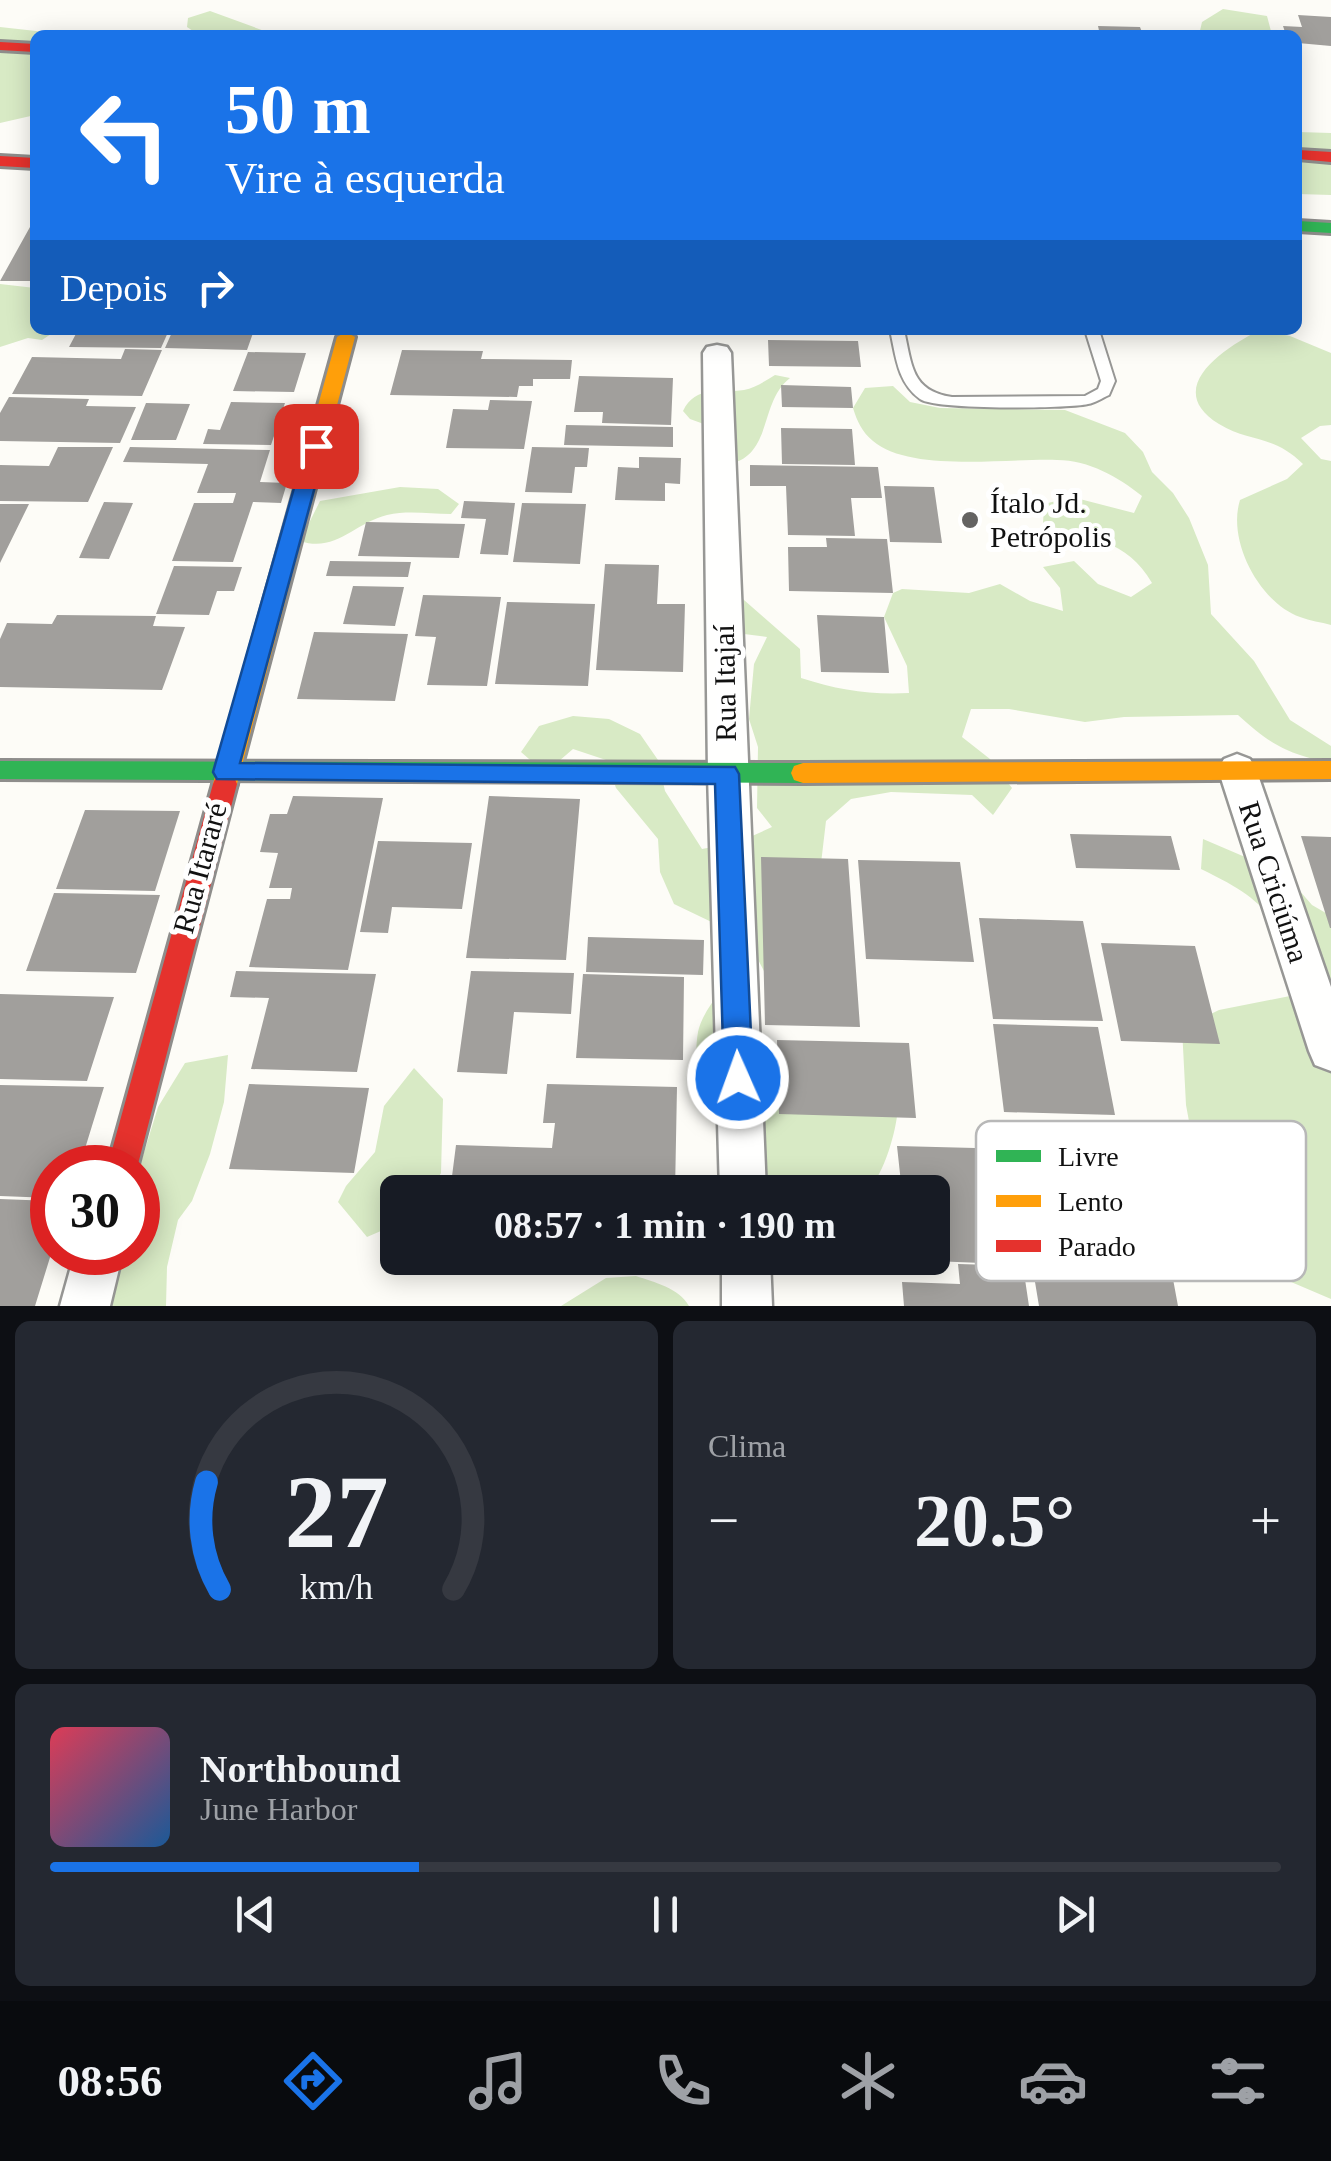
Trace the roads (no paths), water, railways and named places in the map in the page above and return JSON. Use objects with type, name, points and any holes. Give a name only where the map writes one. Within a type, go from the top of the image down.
[{"type":"street","points":[[0,46],[30,48]]},
{"type":"street","points":[[1302,155],[1331,156]]},
{"type":"street","points":[[0,162],[30,163]]},
{"type":"street","points":[[1302,226],[1331,228]]},
{"type":"street","name":"Rua Itararé","points":[[128,1145],[346,337]]},
{"type":"street","name":"Rua Itajaí","points":[[717,353],[742,1175]]},
{"type":"street","name":"Rua Criciúma","points":[[1237,769],[1331,1051]]},
{"type":"street","points":[[0,770],[727,774],[1331,770]]},
{"type":"street","points":[[85,1306],[93,1275]]},
{"type":"street","points":[[747,1275],[748,1306]]},
{"type":"lane","points":[[898,335],[908,378],[927,398],[952,402],[1087,400],[1104,392],[1108,381],[1094,335]]},
{"type":"place","name":"Ítalo Jd. Petrópolis","points":[[970,520]]}]
